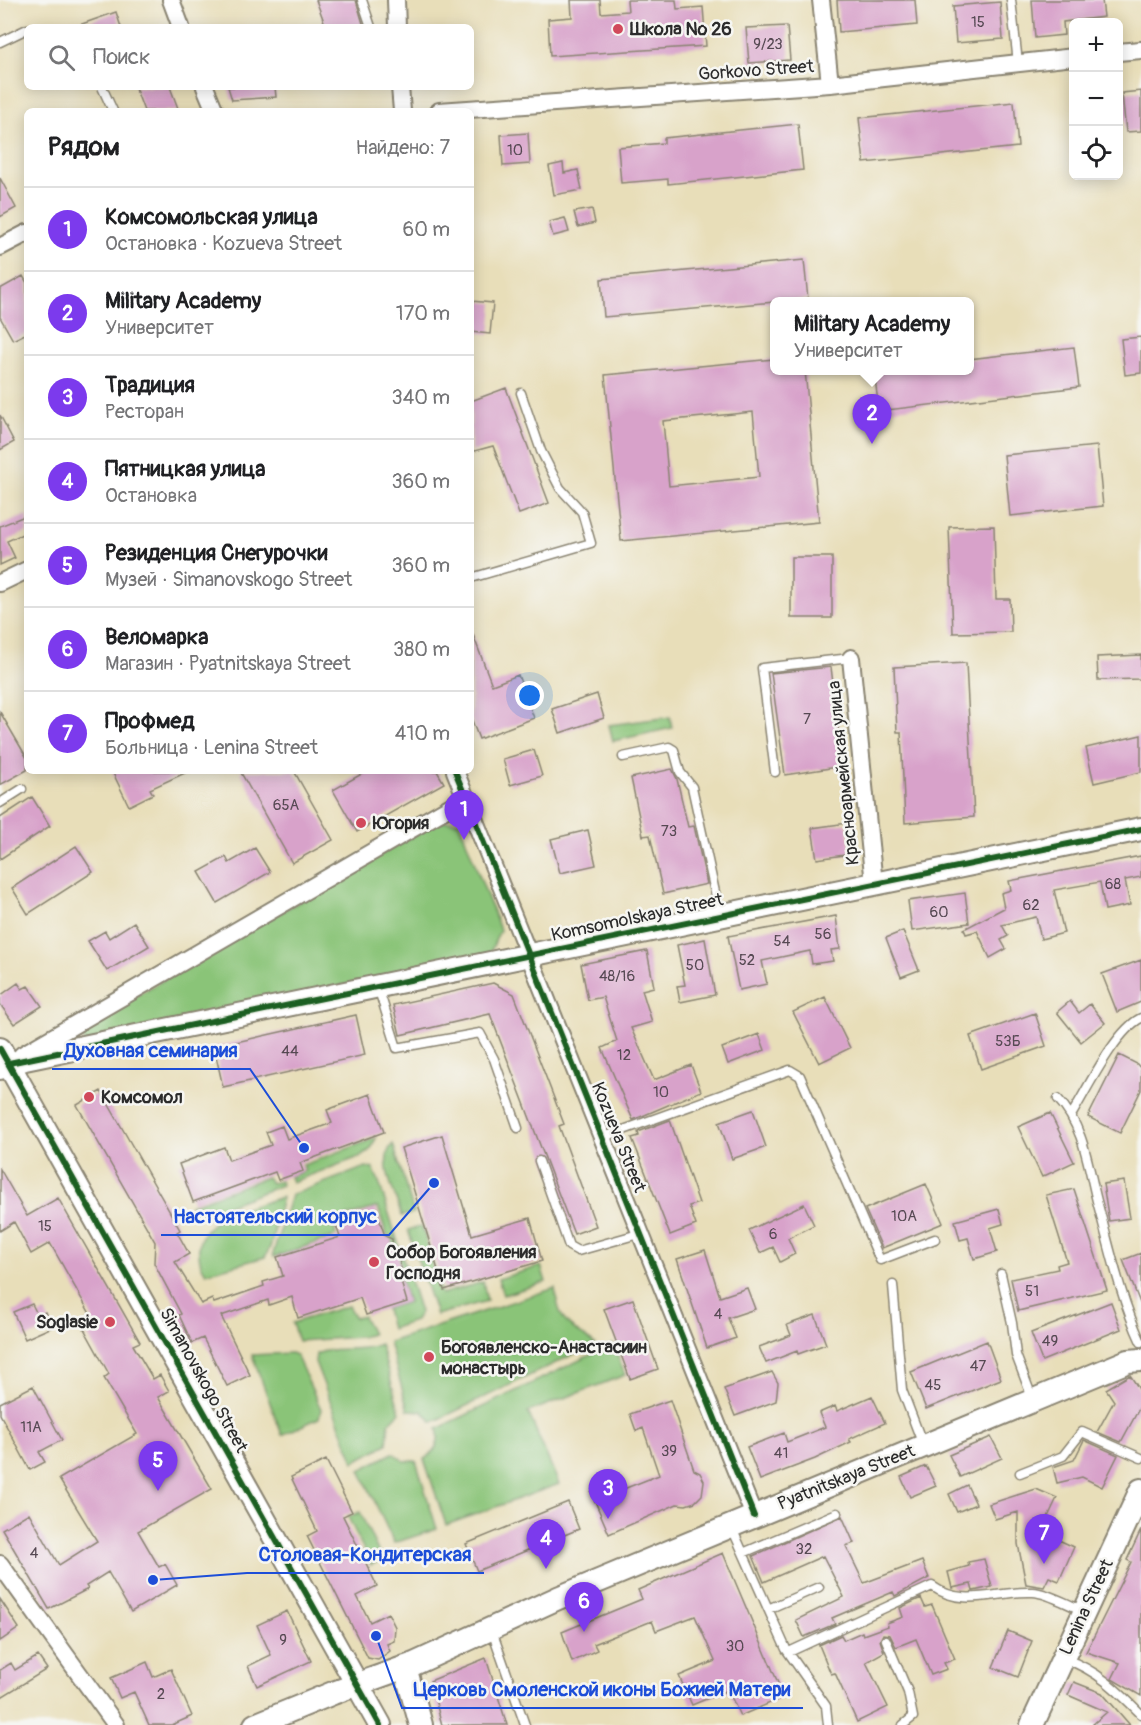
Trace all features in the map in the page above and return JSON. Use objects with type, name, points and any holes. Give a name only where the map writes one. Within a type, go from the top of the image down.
[{"type":"street","points":[[171,0],[180,24]]},
{"type":"street","points":[[396,0],[397,24]]},
{"type":"street","points":[[821,0],[830,84]]},
{"type":"street","points":[[1123,52],[1141,50]]},
{"type":"street","name":"Gorkovo Street","points":[[474,109],[830,84],[1069,58]]},
{"type":"street","points":[[206,90],[213,108]]},
{"type":"street","points":[[400,90],[402,108]]},
{"type":"street","points":[[0,247],[24,235]]},
{"type":"street","points":[[0,583],[24,571]]},
{"type":"street","name":"Красноармейская улица","points":[[851,658],[874,884]]},
{"type":"street","name":"Kozueva Street","points":[[456,774],[527,955],[604,1137],[754,1516]]},
{"type":"street","points":[[3,1060],[465,798]]},
{"type":"street","name":"Komsomolskaya Street","points":[[3,1060],[378,986],[1141,829]]},
{"type":"street","name":"Simanovskogo Street","points":[[3,1060],[380,1725]]},
{"type":"street","name":"Pyatnitskaya Street","points":[[255,1725],[405,1667],[731,1525],[1033,1400],[1128,1361],[1141,1360]]},
{"type":"street","name":"Lenina Street","points":[[1032,1725],[1141,1490]]},
{"type":"street","points":[[0,1564],[116,1725]]},
{"type":"street","points":[[405,1667],[421,1725]]},
{"type":"lane","points":[[362,0],[370,24]]},
{"type":"lane","points":[[1011,0],[1018,63]]},
{"type":"lane","points":[[0,42],[24,30]]},
{"type":"lane","points":[[103,90],[112,108]]},
{"type":"lane","points":[[474,577],[591,543],[582,512],[560,488],[541,451],[521,393]]},
{"type":"lane","points":[[775,772],[762,668],[851,658]]},
{"type":"lane","points":[[623,757],[673,747],[680,772],[692,787],[720,915]]},
{"type":"lane","points":[[0,803],[22,789]]},
{"type":"lane","points":[[378,986],[397,1048],[480,1033],[494,1059],[518,1128]]},
{"type":"lane","points":[[1072,1114],[1132,1022],[1141,1018]]},
{"type":"lane","points":[[604,1137],[790,1070],[800,1076],[880,1260],[935,1239]]},
{"type":"lane","points":[[1058,1099],[1072,1114],[1088,1159],[1127,1312],[1141,1342]]},
{"type":"lane","points":[[539,1161],[569,1246],[578,1251],[642,1233]]},
{"type":"lane","points":[[1000,1274],[1012,1323],[1016,1355],[1033,1400]]},
{"type":"lane","points":[[893,1285],[902,1390],[923,1446]]},
{"type":"lane","points":[[1020,1473],[1063,1456],[1082,1432],[1141,1458]]},
{"type":"lane","points":[[743,1553],[837,1513]]},
{"type":"lane","points":[[731,1525],[789,1652],[826,1706],[828,1725]]},
{"type":"lane","points":[[789,1652],[932,1586],[944,1595],[966,1598],[1034,1592],[1085,1611]]},
{"type":"lane","points":[[768,1609],[819,1587]]},
{"type":"lane","points":[[491,1628],[525,1725]]},
{"type":"lane","points":[[886,1640],[908,1692],[913,1717],[903,1725]]},
{"type":"lane","points":[[1062,1659],[1084,1666],[1110,1682],[1141,1714]]},
{"type":"green space","points":[[670,717],[672,728],[613,741],[609,725]]},
{"type":"green space","points":[[437,822],[459,822],[500,930],[490,953],[85,1043],[80,1028]]},
{"type":"green space","points":[[376,1138],[371,1149],[362,1156],[292,1182],[290,1177],[305,1171],[303,1165]]},
{"type":"green space","points":[[393,1144],[414,1213],[402,1216],[387,1169],[388,1151]]},
{"type":"green space","points":[[366,1167],[373,1169],[378,1179],[420,1312],[415,1321],[391,1329],[386,1309],[408,1302],[399,1274],[402,1269],[398,1261],[398,1249],[393,1246],[392,1237],[387,1236],[378,1207],[333,1221],[336,1236],[274,1257],[273,1254],[291,1195]]},
{"type":"green space","points":[[267,1177],[271,1183],[280,1181],[282,1185],[193,1218],[190,1205]]},
{"type":"green space","points":[[282,1197],[271,1245],[265,1257],[206,1273],[199,1252],[201,1239],[207,1229],[229,1214]]},
{"type":"green space","points":[[422,1226],[441,1294],[483,1282],[487,1301],[436,1315],[408,1230]]},
{"type":"green space","points":[[541,1266],[546,1282],[503,1295],[498,1279]]},
{"type":"green space","points":[[555,1288],[562,1317],[595,1344],[433,1422],[422,1411],[408,1410],[389,1342]]},
{"type":"green space","points":[[348,1306],[355,1318],[363,1316],[372,1334],[361,1337],[298,1341],[292,1323]]},
{"type":"green space","points":[[380,1344],[400,1412],[389,1423],[387,1444],[354,1462],[315,1362],[316,1354]]},
{"type":"green space","points":[[613,1344],[625,1375],[528,1412],[559,1484],[446,1525],[424,1459],[436,1447],[437,1429]]},
{"type":"green space","points":[[291,1353],[296,1355],[321,1409],[319,1418],[282,1435],[252,1355]]},
{"type":"green space","points":[[393,1453],[404,1461],[416,1461],[437,1529],[394,1543],[360,1470]]},
{"type":"green space","points":[[360,1512],[382,1560],[371,1565],[348,1517]]},
{"type":"building","points":[[316,0],[356,0],[363,24],[325,24]]},
{"type":"building","points":[[571,0],[600,0],[601,13],[628,11],[627,0],[676,0],[677,9],[703,7],[706,46],[550,56],[548,19],[572,17]]},
{"type":"building","points":[[837,0],[915,0],[917,25],[839,32]]},
{"type":"building","points":[[1032,0],[1102,0],[1104,17],[1069,18],[1069,21],[1063,22],[1064,35],[1035,38]]},
{"type":"building","points":[[1000,2],[1003,39],[956,43],[953,6]]},
{"type":"building","points":[[116,12],[120,24],[82,24]]},
{"type":"building","points":[[787,26],[790,60],[749,63],[746,28]]},
{"type":"building","points":[[136,90],[171,90],[178,108],[143,108]]},
{"type":"building","points":[[229,90],[275,90],[276,97],[232,100]]},
{"type":"building","points":[[1141,91],[1141,131],[1126,132],[1123,93]]},
{"type":"building","points":[[1014,102],[1018,147],[864,163],[859,118]]},
{"type":"building","points":[[798,124],[803,170],[668,184],[668,179],[621,183],[618,147],[664,143],[664,138]]},
{"type":"building","points":[[528,133],[530,164],[503,166],[501,135]]},
{"type":"building","points":[[563,163],[564,173],[578,170],[582,190],[554,195],[549,166]]},
{"type":"building","points":[[0,178],[16,208],[0,217]]},
{"type":"building","points":[[592,209],[595,223],[578,227],[574,212]]},
{"type":"building","points":[[565,218],[569,232],[553,236],[549,222]]},
{"type":"building","points":[[804,260],[808,297],[770,297],[770,302],[604,317],[601,279]]},
{"type":"building","points":[[23,276],[24,278],[24,334],[13,340],[0,317],[0,289]]},
{"type":"building","points":[[474,301],[493,303],[490,334],[474,332]]},
{"type":"building","points":[[1141,337],[1141,373],[1125,375],[1121,339]]},
{"type":"building","points":[[1074,347],[1079,387],[879,411],[875,375],[974,375],[974,358]]},
{"type":"building","points":[[770,359],[770,375],[805,375],[819,522],[621,541],[605,375]],"holes":[[[753,412],[759,477],[669,486],[663,421]]]},
{"type":"building","points":[[506,388],[549,503],[519,514],[493,446],[474,451],[474,400]]},
{"type":"building","points":[[0,415],[14,442],[0,450]]},
{"type":"building","points":[[1097,446],[1103,506],[1010,516],[1004,455]]},
{"type":"building","points":[[24,516],[24,533],[7,541],[15,558],[0,565],[0,526]]},
{"type":"building","points":[[994,526],[996,599],[1010,599],[1011,632],[953,633],[949,527]]},
{"type":"building","points":[[791,557],[832,557],[832,618],[791,618]]},
{"type":"building","points":[[474,637],[492,685],[518,675],[534,718],[479,739],[474,726]]},
{"type":"building","points":[[1141,655],[1141,679],[1098,680],[1097,657]]},
{"type":"building","points":[[966,663],[974,817],[905,823],[901,732],[897,732],[894,667]]},
{"type":"building","points":[[831,667],[843,766],[785,775],[771,673]]},
{"type":"building","points":[[597,694],[604,718],[560,733],[552,709]]},
{"type":"building","points":[[0,712],[24,753],[24,772],[0,785]]},
{"type":"building","points":[[1141,735],[1141,772],[1094,783],[1086,748]]},
{"type":"building","points":[[534,750],[542,776],[510,785],[503,759]]},
{"type":"building","points":[[672,769],[677,779],[688,827],[694,826],[707,884],[663,894],[650,835],[643,836],[631,778]]},
{"type":"building","points":[[113,774],[182,774],[150,789],[153,794],[129,806]]},
{"type":"building","points":[[242,774],[296,774],[333,840],[292,863]]},
{"type":"building","points":[[362,774],[439,774],[444,783],[357,832],[333,790]]},
{"type":"building","points":[[32,797],[50,826],[0,859],[0,818]]},
{"type":"building","points":[[847,823],[851,854],[817,859],[812,828]]},
{"type":"building","points":[[588,830],[596,865],[560,873],[551,839]]},
{"type":"building","points":[[76,846],[93,872],[28,914],[12,888]]},
{"type":"building","points":[[255,848],[270,872],[217,903],[199,872],[226,857],[229,863]]},
{"type":"building","points":[[1141,856],[1141,877],[1125,880],[1130,905],[1105,910],[1100,882],[1054,890],[1064,933],[1041,939],[1036,917],[1002,925],[1008,936],[1001,940],[1006,949],[990,958],[977,931],[966,934],[964,929],[1004,908],[1001,893],[1011,890],[1009,881]]},
{"type":"building","points":[[965,893],[969,923],[912,931],[908,901]]},
{"type":"building","points":[[836,916],[840,949],[831,950],[833,961],[812,964],[810,951],[762,961],[767,984],[739,990],[728,936]]},
{"type":"building","points":[[134,922],[149,946],[107,971],[88,941],[105,931],[109,938]]},
{"type":"building","points":[[903,931],[919,970],[901,977],[886,938]]},
{"type":"building","points":[[705,939],[715,995],[680,1002],[677,986],[685,985],[677,945]]},
{"type":"building","points":[[647,951],[654,987],[642,990],[652,1022],[631,1028],[654,1080],[691,1065],[701,1091],[633,1120],[602,1048],[617,1041],[603,997],[588,1000],[581,964]]},
{"type":"building","points":[[1141,960],[1141,1002],[1117,1012],[1102,974]]},
{"type":"building","points":[[18,983],[22,989],[28,986],[42,1006],[14,1024],[0,1004],[0,996]]},
{"type":"building","points":[[493,983],[514,994],[564,1124],[559,1126],[596,1226],[574,1234],[490,1014],[400,1035],[393,1005]]},
{"type":"building","points":[[825,997],[850,1048],[819,1063],[793,1012]]},
{"type":"building","points":[[1070,1001],[1079,1013],[1090,1004],[1105,1023],[1081,1042],[1057,1012]]},
{"type":"building","points":[[1035,1013],[1046,1046],[981,1069],[970,1036]]},
{"type":"building","points":[[356,1015],[365,1055],[223,1087],[214,1047]]},
{"type":"building","points":[[759,1034],[765,1050],[728,1064],[722,1048]]},
{"type":"building","points":[[1119,1055],[1137,1064],[1141,1069],[1141,1090],[1120,1133],[1088,1117]]},
{"type":"building","points":[[101,1091],[180,1230],[177,1232],[189,1254],[175,1262],[201,1304],[212,1299],[214,1303],[264,1286],[263,1282],[283,1276],[277,1257],[340,1237],[335,1223],[376,1209],[385,1236],[392,1239],[393,1247],[398,1252],[401,1269],[399,1275],[407,1302],[366,1315],[360,1298],[298,1318],[292,1297],[269,1305],[268,1300],[221,1316],[250,1375],[227,1386],[203,1338],[192,1343],[179,1315],[181,1314],[154,1263],[155,1242],[77,1105]]},
{"type":"building","points":[[370,1094],[384,1132],[300,1163],[303,1171],[278,1180],[275,1172],[193,1202],[179,1164],[224,1147],[229,1160],[271,1145],[266,1132],[282,1126],[287,1139],[332,1123],[327,1110]]},
{"type":"building","points":[[753,1110],[766,1147],[732,1159],[719,1122]]},
{"type":"building","points":[[1050,1113],[1074,1162],[1042,1177],[1018,1127]]},
{"type":"building","points":[[670,1120],[699,1203],[689,1206],[696,1225],[670,1235],[632,1138],[639,1136],[638,1132]]},
{"type":"building","points":[[442,1135],[472,1235],[530,1218],[542,1261],[444,1290],[401,1148]]},
{"type":"building","points":[[0,1169],[27,1216],[58,1198],[140,1342],[133,1345],[153,1379],[160,1375],[169,1391],[158,1397],[212,1489],[138,1531],[159,1567],[165,1564],[177,1585],[131,1612],[108,1572],[86,1586],[88,1589],[49,1609],[2,1529],[29,1513],[59,1565],[97,1541],[59,1479],[137,1434],[104,1378],[109,1374],[82,1325],[93,1319],[50,1243],[31,1254],[14,1222],[0,1231]]},
{"type":"building","points":[[1124,1181],[1130,1218],[1109,1221],[1103,1184]]},
{"type":"building","points":[[926,1184],[943,1223],[882,1248],[865,1209]]},
{"type":"building","points":[[1074,1189],[1107,1290],[1018,1311],[1011,1279],[1058,1269],[1057,1265],[1067,1262],[1046,1195]]},
{"type":"building","points":[[804,1204],[814,1225],[788,1238],[795,1254],[780,1262],[773,1247],[760,1253],[749,1230]]},
{"type":"building","points":[[999,1209],[1003,1224],[990,1228],[997,1252],[974,1259],[968,1238],[960,1240],[955,1221]]},
{"type":"building","points":[[705,1250],[720,1297],[747,1288],[755,1309],[728,1318],[736,1338],[707,1348],[677,1259]]},
{"type":"building","points":[[1141,1253],[1141,1303],[1140,1303],[1123,1260]]},
{"type":"building","points":[[633,1299],[658,1369],[630,1379],[604,1309]]},
{"type":"building","points":[[1111,1302],[1121,1329],[1042,1361],[1031,1333]]},
{"type":"building","points":[[32,1304],[38,1316],[45,1312],[52,1327],[25,1339],[13,1312]]},
{"type":"building","points":[[815,1315],[826,1344],[798,1354],[797,1351],[766,1363],[759,1347],[791,1335],[787,1325]]},
{"type":"building","points":[[987,1341],[1001,1379],[926,1409],[911,1372]]},
{"type":"building","points":[[772,1372],[778,1383],[776,1401],[735,1416],[724,1389]]},
{"type":"building","points":[[1130,1375],[1141,1392],[1141,1405],[1121,1442],[1097,1432],[1114,1401],[1106,1389]]},
{"type":"building","points":[[33,1386],[62,1440],[39,1452],[45,1462],[30,1470],[0,1414],[0,1403]]},
{"type":"building","points":[[872,1396],[885,1423],[849,1439],[851,1442],[815,1459],[760,1480],[747,1447],[784,1433],[787,1442],[825,1427],[819,1413],[835,1406],[837,1411]]},
{"type":"building","points":[[670,1400],[694,1470],[700,1473],[704,1481],[702,1495],[695,1502],[686,1505],[677,1504],[609,1534],[591,1492],[612,1482],[616,1492],[659,1475],[643,1428],[636,1431],[630,1414]]},
{"type":"building","points":[[991,1437],[1002,1458],[960,1477],[949,1455]]},
{"type":"building","points":[[1084,1440],[1118,1455],[1102,1487],[1082,1477],[1057,1483],[1053,1467],[1074,1460]]},
{"type":"building","points":[[326,1460],[352,1512],[343,1516],[377,1586],[357,1596],[370,1622],[388,1613],[395,1627],[394,1641],[387,1644],[390,1651],[378,1660],[368,1658],[307,1536],[317,1531],[291,1477]]},
{"type":"building","points":[[926,1466],[936,1486],[910,1497],[901,1477]]},
{"type":"building","points":[[967,1485],[976,1504],[957,1512],[949,1494]]},
{"type":"building","points":[[1036,1489],[1057,1498],[1041,1532],[1074,1547],[1059,1581],[1049,1577],[1044,1587],[1026,1584],[1018,1544],[1018,1512],[995,1519],[989,1504]]},
{"type":"building","points":[[568,1502],[579,1529],[477,1571],[466,1544]]},
{"type":"building","points":[[842,1516],[854,1543],[846,1546],[864,1583],[922,1561],[929,1578],[895,1596],[893,1592],[832,1618],[835,1624],[804,1637],[796,1620],[844,1597],[823,1556],[764,1582],[753,1556]]},
{"type":"building","points":[[1141,1530],[1141,1696],[1112,1679],[1120,1663],[1086,1652],[1131,1562],[1127,1560]]},
{"type":"building","points":[[723,1553],[784,1697],[740,1716],[728,1690],[692,1705],[679,1676],[715,1661],[695,1616],[656,1631],[652,1621],[594,1644],[597,1650],[572,1662],[562,1632],[642,1599],[638,1590]]},
{"type":"building","points":[[984,1559],[992,1587],[973,1591],[971,1584],[952,1588],[948,1572],[969,1566],[968,1562]]},
{"type":"building","points":[[921,1598],[925,1607],[932,1605],[955,1659],[944,1663],[947,1669],[931,1675],[916,1639],[896,1647],[890,1635],[883,1634],[880,1640],[884,1652],[866,1662],[888,1707],[857,1722],[835,1673],[831,1674],[819,1645],[841,1635],[844,1640],[862,1632],[863,1635],[888,1626],[887,1623],[903,1617],[900,1608]]},
{"type":"building","points":[[0,1599],[19,1628],[0,1641]]},
{"type":"building","points":[[287,1611],[311,1661],[257,1686],[248,1666],[271,1655],[257,1625]]},
{"type":"building","points":[[1008,1631],[1032,1641],[1018,1677],[993,1667]]},
{"type":"building","points":[[38,1656],[47,1669],[0,1698],[0,1670],[11,1663],[15,1670]]},
{"type":"building","points":[[486,1658],[507,1725],[442,1725],[430,1681]]},
{"type":"building","points":[[147,1662],[153,1677],[171,1669],[192,1716],[172,1725],[149,1725],[134,1692],[120,1698],[111,1678]]},
{"type":"building","points":[[1074,1682],[1102,1693],[1130,1725],[1092,1725],[1107,1712],[1068,1695]]},
{"type":"cycle path","points":[[456,774],[754,1516]]},
{"type":"cycle path","points":[[9,1063],[1141,829]]},
{"type":"cycle path","points":[[0,1049],[380,1725]]},
{"type":"place","name":"Школа № 26","points":[[618,29]]},
{"type":"place","name":"Military Academy","points":[[872,444]]},
{"type":"place","name":"Югория","points":[[361,823]]},
{"type":"place","name":"Комсомольская улица","points":[[464,840]]},
{"type":"place","name":"Комсомол","points":[[89,1097]]},
{"type":"place","name":"Духовная семинария","points":[[304,1148]]},
{"type":"place","name":"Настоятельский корпус","points":[[434,1183]]},
{"type":"place","name":"Собор Богоявления Господня","points":[[374,1262]]},
{"type":"place","name":"Soglasie","points":[[110,1322]]},
{"type":"place","name":"Богоявленско-Анастасиин монастырь","points":[[429,1357]]},
{"type":"place","name":"Резиденция Снегурочки","points":[[158,1491]]},
{"type":"place","name":"Традиция","points":[[608,1519]]},
{"type":"place","name":"Профмед","points":[[1044,1564]]},
{"type":"place","name":"Пятницкая улица","points":[[546,1569]]},
{"type":"place","name":"Столовая-Кондитерская","points":[[153,1580]]},
{"type":"place","name":"Веломарка","points":[[584,1632]]},
{"type":"place","name":"Церковь Смоленской иконы Божией Матери","points":[[376,1636]]}]
